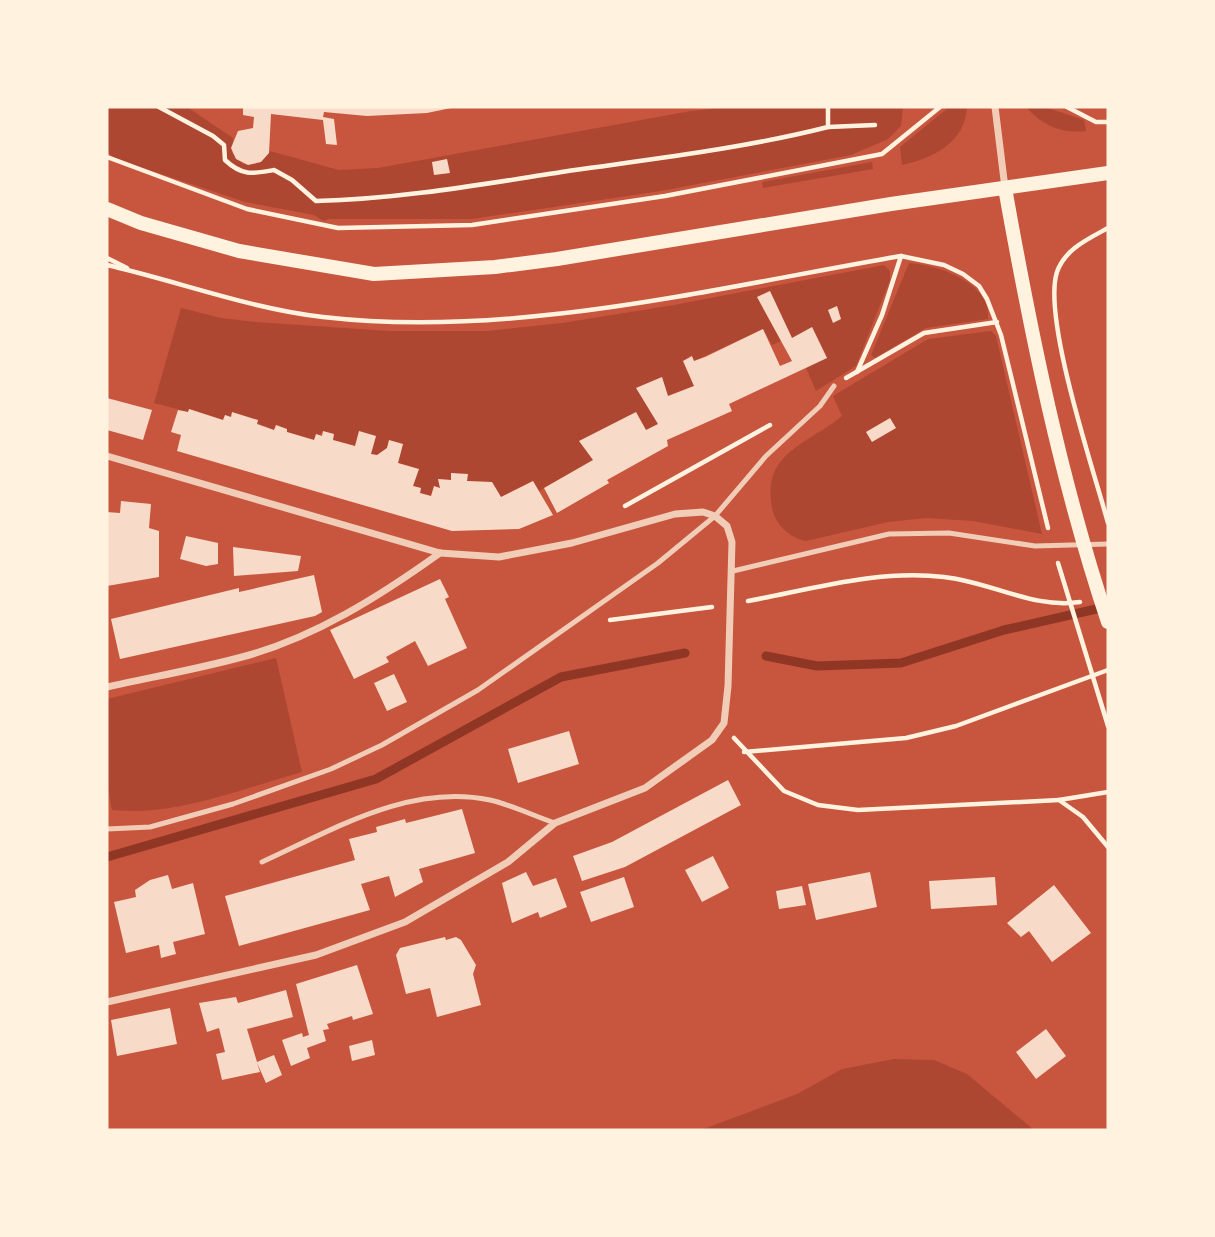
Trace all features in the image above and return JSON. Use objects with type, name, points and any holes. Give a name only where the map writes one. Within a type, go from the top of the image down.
[{"type":"main road","points":[[107,209],[141,223],[239,251],[374,274],[545,260],[1108,173]]},
{"type":"main road","points":[[1005,188],[1031,329],[1079,524],[1108,622]]},
{"type":"street","points":[[996,107],[1005,188]]},
{"type":"street","points":[[107,456],[440,553],[499,557],[572,542],[675,514],[702,512],[715,516],[727,526],[732,541],[733,572],[724,723],[712,740],[645,788],[555,824],[508,862],[405,922],[316,955],[107,1002]]},
{"type":"street","points":[[107,687],[243,657],[273,647],[345,614],[390,589],[440,553]]},
{"type":"lane","points":[[107,829],[150,827],[233,804],[331,769],[382,745],[478,690],[658,563],[715,516],[766,456],[820,406],[834,386]]},
{"type":"lane","points":[[733,572],[889,534],[949,533],[1035,546],[1108,544]]},
{"type":"lane","points":[[262,862],[380,809],[423,798],[490,800],[555,824]]},
{"type":"path","points":[[159,107],[213,136],[224,145],[225,160],[235,170],[248,175],[274,170],[292,180],[316,201],[361,200],[456,188],[771,142],[828,127],[875,125]]},
{"type":"path","points":[[828,107],[828,127]]},
{"type":"path","points":[[107,157],[247,209],[338,228],[472,225],[665,196],[882,154],[940,107]]},
{"type":"path","points":[[1067,107],[1096,122],[1108,122]]},
{"type":"path","points":[[1108,228],[1075,247],[1057,271],[1053,301],[1108,523]]},
{"type":"path","points":[[901,257],[882,315],[857,372],[924,333],[997,322]]},
{"type":"path","points":[[107,265],[322,317],[453,322],[551,315],[901,257],[944,265],[979,286],[1001,335]]},
{"type":"path","points":[[107,258],[134,271]]},
{"type":"path","points":[[629,504],[781,418]]},
{"type":"path","points":[[569,625],[732,604],[892,575],[948,577],[1047,604],[1085,601]]},
{"type":"path","points":[[744,752],[906,738],[956,726],[1108,670]]},
{"type":"path","points":[[724,723],[744,752],[784,792],[818,805],[858,810],[1059,800],[1108,792]]},
{"type":"path","points":[[1059,800],[1083,817],[1108,847]]},
{"type":"shaded area","points":[[107,107],[187,107],[233,138],[232,153],[243,164],[256,164],[270,151],[339,170],[378,168],[691,111],[733,107],[903,107],[901,126],[888,139],[851,155],[661,191],[472,219],[323,221],[314,215],[245,202],[116,159],[107,152]]},
{"type":"shaded area","points":[[949,107],[967,107],[965,120],[954,139],[936,153],[902,165],[900,147]]},
{"type":"shaded area","points":[[1026,107],[1045,107],[1084,120],[1086,131],[1068,131],[1053,127]]},
{"type":"shaded area","points":[[872,162],[873,169],[763,188],[762,182]]},
{"type":"shaded area","points":[[909,263],[934,267],[972,286],[987,306],[988,319],[926,328],[875,358],[871,355]]},
{"type":"shaded area","points":[[884,265],[890,271],[890,280],[856,366],[816,391],[806,368],[827,358],[813,328],[792,338],[769,291],[757,297],[781,341],[772,345],[763,329],[694,361],[691,356],[683,361],[694,386],[668,396],[662,377],[636,388],[658,424],[646,430],[636,413],[580,441],[593,460],[539,491],[533,481],[501,497],[492,482],[467,481],[467,474],[451,474],[451,480],[438,479],[440,488],[431,496],[420,493],[421,488],[413,486],[418,469],[398,463],[403,444],[389,441],[387,448],[377,455],[371,454],[376,436],[359,432],[355,446],[333,440],[323,432],[314,440],[287,432],[287,429],[276,425],[274,430],[232,413],[231,417],[225,415],[223,420],[190,409],[188,412],[154,403],[181,308],[221,318],[256,322],[389,331],[488,331],[562,323],[674,305]]},
{"type":"shaded area","points":[[991,331],[996,336],[1042,534],[973,521],[926,518],[888,522],[806,541],[784,530],[772,508],[771,489],[774,474],[790,452],[842,416],[833,396],[928,339]]},
{"type":"shaded area","points":[[276,658],[302,772],[184,806],[136,811],[112,810],[107,784],[107,699]]},
{"type":"shaded area","points":[[894,1059],[934,1060],[967,1074],[1034,1130],[701,1130],[797,1094],[842,1069]]},
{"type":"building","points":[[243,107],[451,108],[427,113],[367,116],[324,112],[323,117],[334,119],[337,145],[326,144],[323,120],[271,114],[269,153],[261,162],[248,165],[236,159],[231,148],[238,131],[253,128],[254,117],[243,115]]},
{"type":"building","points":[[447,159],[450,173],[434,175],[432,162]]},
{"type":"building","points":[[770,291],[792,338],[812,327],[827,358],[729,404],[732,411],[667,440],[668,446],[607,480],[609,483],[557,513],[544,488],[593,460],[579,441],[636,412],[646,430],[658,424],[636,388],[662,377],[668,396],[694,386],[683,361],[692,356],[694,361],[705,357],[763,329],[780,366],[792,361],[757,297]]},
{"type":"building","points":[[837,306],[841,319],[833,323],[828,310]]},
{"type":"building","points":[[107,398],[152,410],[143,440],[107,430]]},
{"type":"building","points":[[189,409],[223,420],[225,415],[231,417],[232,412],[258,420],[257,424],[274,430],[276,425],[287,429],[287,432],[314,440],[316,434],[322,436],[323,431],[334,434],[333,440],[355,446],[359,431],[376,436],[371,454],[377,455],[387,448],[389,440],[403,444],[398,463],[419,469],[413,486],[421,488],[420,493],[431,496],[434,486],[440,488],[438,479],[451,480],[451,473],[468,474],[467,481],[492,482],[501,497],[533,481],[553,515],[519,529],[452,531],[177,451],[181,435],[171,432],[178,410],[188,412]]},
{"type":"building","points":[[890,418],[896,428],[872,442],[866,432]]},
{"type":"building","points":[[121,501],[151,504],[149,528],[159,531],[159,577],[107,586],[107,512],[120,513]]},
{"type":"building","points":[[186,536],[218,543],[218,564],[206,566],[180,559]]},
{"type":"building","points":[[233,547],[301,556],[298,571],[234,576]]},
{"type":"building","points":[[314,575],[322,612],[315,616],[120,659],[111,619],[239,588],[239,592]]},
{"type":"building","points":[[440,579],[449,597],[445,599],[467,648],[428,666],[415,641],[386,657],[389,662],[354,679],[330,630]]},
{"type":"building","points":[[394,674],[407,702],[387,711],[374,683]]},
{"type":"building","points":[[569,731],[579,764],[518,783],[508,749]]},
{"type":"building","points":[[728,780],[741,805],[625,867],[582,881],[573,856],[612,842]]},
{"type":"building","points":[[462,809],[475,853],[419,869],[423,882],[395,897],[389,876],[361,884],[370,910],[239,946],[225,896],[355,860],[349,839],[377,832],[376,827],[405,819],[406,823]]},
{"type":"building","points":[[713,856],[729,888],[702,902],[685,870]]},
{"type":"building","points":[[526,872],[533,886],[556,878],[567,907],[540,918],[538,912],[512,923],[502,883]]},
{"type":"building","points":[[870,872],[877,907],[816,920],[808,884]]},
{"type":"building","points":[[168,875],[172,889],[193,883],[205,934],[173,942],[176,954],[161,958],[159,945],[126,953],[114,902],[136,897],[135,890],[150,880]]},
{"type":"building","points":[[624,877],[634,907],[591,922],[580,892]]},
{"type":"building","points":[[995,877],[997,905],[931,909],[929,881]]},
{"type":"building","points":[[1054,885],[1091,933],[1052,962],[1029,931],[1021,937],[1007,923]]},
{"type":"building","points":[[802,886],[806,905],[779,909],[776,891]]},
{"type":"building","points":[[445,937],[446,940],[456,937],[461,940],[476,965],[473,974],[481,1005],[437,1017],[430,988],[406,994],[396,955],[400,948]]},
{"type":"building","points":[[357,965],[373,1014],[353,1020],[352,1016],[327,1024],[329,1029],[323,1030],[326,1041],[307,1048],[310,1058],[291,1066],[282,1040],[302,1033],[303,1037],[309,1035],[296,984]]},
{"type":"building","points":[[286,990],[293,1017],[247,1029],[257,1062],[274,1055],[282,1075],[266,1083],[257,1063],[260,1072],[222,1080],[216,1054],[225,1052],[219,1028],[207,1032],[199,1003],[236,997],[238,1003]]},
{"type":"building","points":[[170,1008],[177,1044],[117,1056],[111,1020]]},
{"type":"building","points":[[1046,1029],[1066,1056],[1036,1079],[1016,1052]]},
{"type":"building","points":[[372,1040],[375,1055],[352,1061],[349,1046]]},
{"type":"waterway","points":[[766,656],[817,666],[901,663],[1004,630],[1105,607]]},
{"type":"waterway","points":[[107,857],[376,779],[561,677],[685,653]]}]
